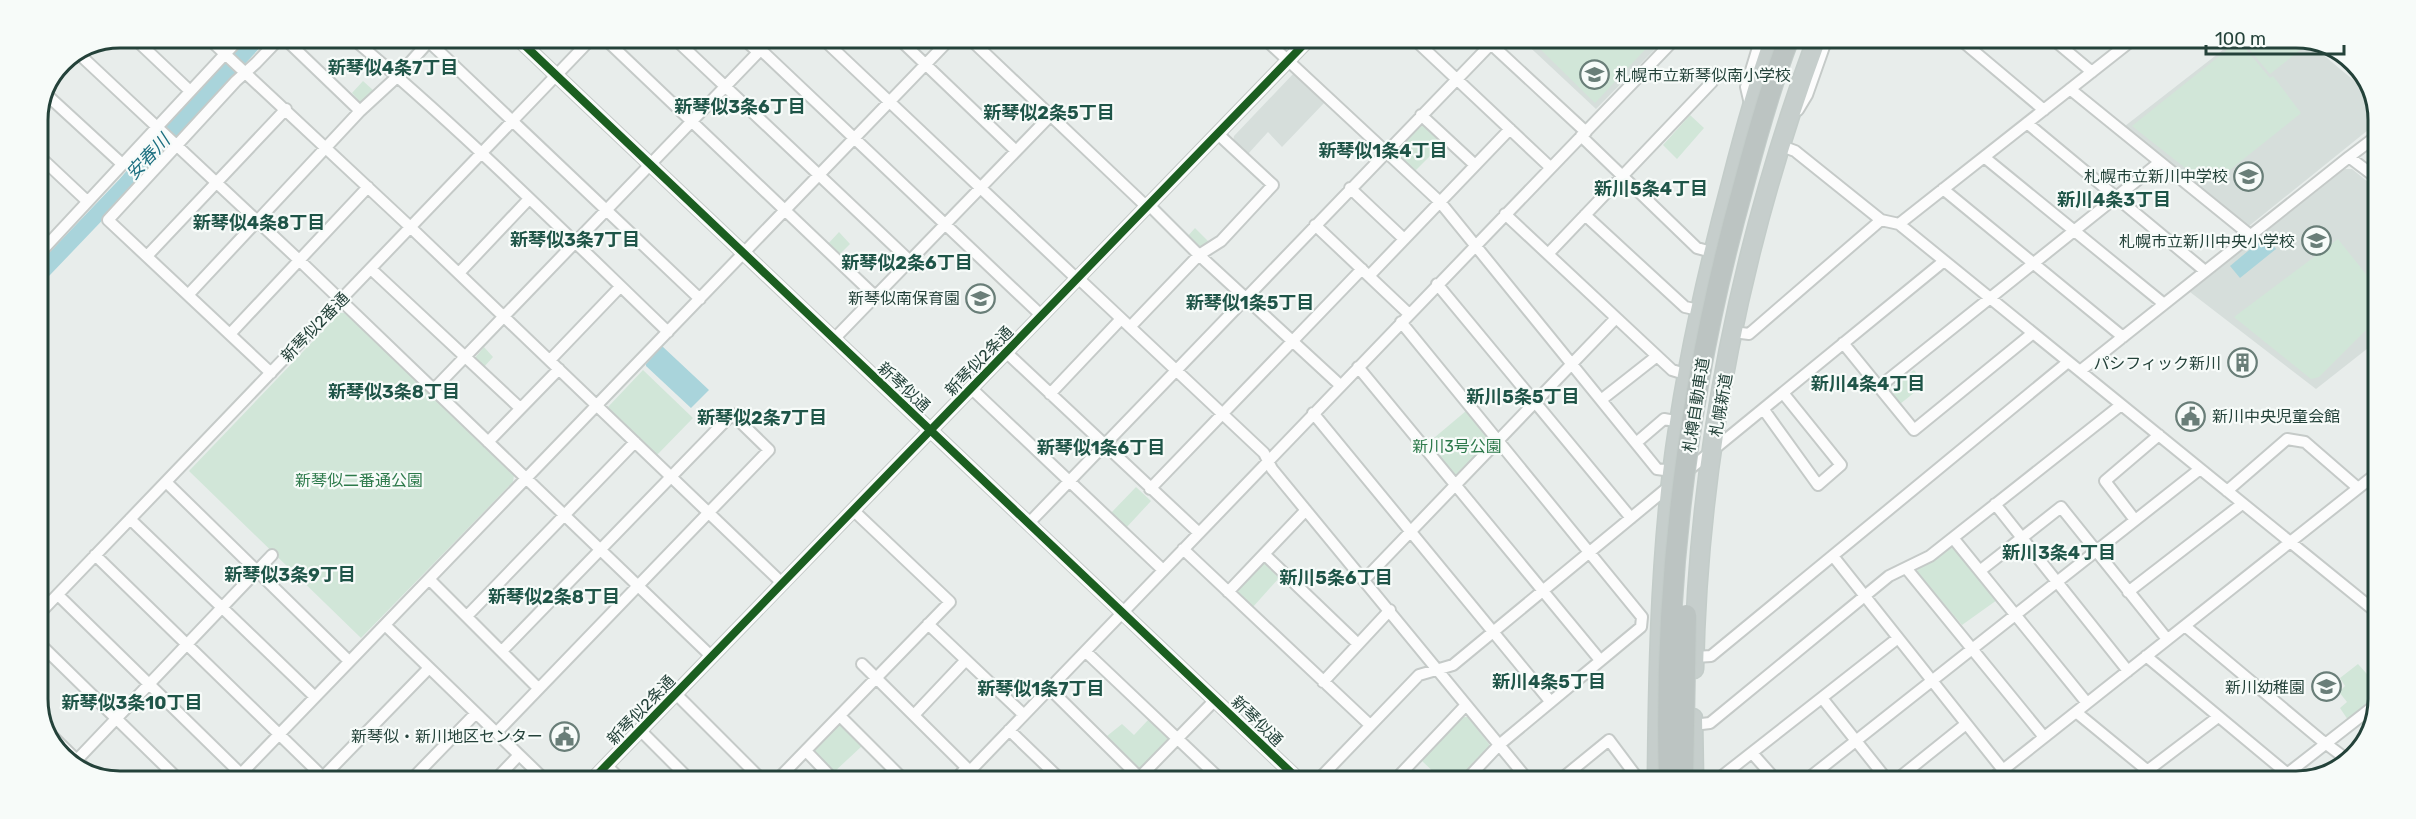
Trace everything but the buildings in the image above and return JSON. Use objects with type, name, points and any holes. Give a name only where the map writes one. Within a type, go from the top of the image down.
[{"type":"highway","points":[[1657,771],[1658,657],[1671,478],[1699,310],[1712,252],[1758,82],[1770,48]]},
{"type":"highway","name":"札樽自動車道","points":[[1669,771],[1670,656],[1679,515],[1700,372],[1724,256],[1771,85],[1785,48]]},
{"type":"highway","name":"札樽自動車道","points":[[1683,771],[1684,641],[1690,530],[1711,379],[1738,248],[1786,81],[1798,48]]},
{"type":"highway","name":"札幌新道","points":[[1694,771],[1695,657],[1704,518],[1713,451],[1733,332],[1759,216],[1797,91],[1813,48]]},
{"type":"street","points":[[145,48],[190,91]]},
{"type":"street","points":[[219,48],[411,227],[783,584]]},
{"type":"street","points":[[48,244],[121,163],[159,130],[190,91],[232,48]]},
{"type":"street","points":[[268,48],[243,70],[108,220],[271,373]]},
{"type":"street","points":[[294,48],[360,111]]},
{"type":"street","points":[[364,48],[398,76],[668,332]]},
{"type":"street","points":[[188,295],[360,111],[398,76],[421,48]]},
{"type":"street","points":[[438,48],[700,299]]},
{"type":"street","name":"新琴似通","points":[[528,48],[1290,771]]},
{"type":"street","name":"新琴似2番通","points":[[48,604],[582,48]]},
{"type":"street","points":[[614,48],[876,297]]},
{"type":"street","points":[[686,48],[910,261]]},
{"type":"street","points":[[756,48],[1042,316]]},
{"type":"street","points":[[434,389],[763,48]]},
{"type":"street","points":[[832,48],[1264,453],[1306,510],[1521,771]]},
{"type":"street","points":[[909,48],[1016,151]]},
{"type":"street","points":[[244,771],[941,48]]},
{"type":"street","points":[[980,48],[1198,255],[1340,385]]},
{"type":"street","points":[[1275,48],[1440,202],[1636,443],[1658,469],[1671,478]]},
{"type":"street","name":"新琴似2条通","points":[[600,771],[1300,48]]},
{"type":"street","points":[[1423,48],[1550,167]]},
{"type":"street","points":[[1029,523],[1385,151],[1487,48]]},
{"type":"street","points":[[1495,48],[1697,248],[1712,252]]},
{"type":"street","points":[[974,771],[1024,715],[1665,48]]},
{"type":"street","points":[[1751,107],[1746,87],[1758,48]]},
{"type":"street","points":[[1824,48],[1808,95],[1782,138],[1881,220],[1899,224],[2368,605]]},
{"type":"street","points":[[1970,48],[2044,110]]},
{"type":"street","points":[[2063,48],[2092,72]]},
{"type":"street","points":[[1899,224],[2123,48]]},
{"type":"street","points":[[84,58],[341,300],[712,657]]},
{"type":"street","points":[[1548,254],[1712,82]]},
{"type":"street","points":[[2070,89],[2250,236]]},
{"type":"street","points":[[52,99],[121,163]]},
{"type":"street","points":[[147,256],[286,109]]},
{"type":"street","points":[[834,339],[1051,115]]},
{"type":"street","points":[[1421,115],[1475,165]]},
{"type":"street","points":[[2027,123],[2205,271]]},
{"type":"street","points":[[1150,489],[1292,342],[1365,272],[1404,239],[1510,129]]},
{"type":"street","points":[[1130,327],[1198,255],[1221,241],[1273,185],[1218,134]]},
{"type":"street","points":[[2080,371],[2368,143]]},
{"type":"street","points":[[1984,157],[2164,304]]},
{"type":"street","points":[[2349,157],[2368,171]]},
{"type":"street","points":[[1879,387],[2160,162]]},
{"type":"street","points":[[48,164],[87,201]]},
{"type":"street","points":[[230,334],[368,187]]},
{"type":"street","points":[[1350,188],[1404,239]]},
{"type":"street","points":[[1943,189],[2122,337]]},
{"type":"street","points":[[459,273],[528,200]]},
{"type":"street","points":[[1505,214],[1672,370],[1688,375]]},
{"type":"street","points":[[1585,215],[1685,307],[1699,310]]},
{"type":"street","points":[[1733,332],[1749,334],[1881,220]]},
{"type":"street","points":[[1315,225],[1365,272],[1405,318],[1498,440],[1642,617],[1641,627],[1499,745],[1474,771]]},
{"type":"street","points":[[1327,771],[1419,675],[1453,665],[1631,518],[1671,478],[1713,451],[1764,411],[1944,261]]},
{"type":"street","points":[[371,269],[520,408]]},
{"type":"street","points":[[1437,284],[1533,403],[1631,518]]},
{"type":"street","points":[[550,360],[620,287]]},
{"type":"street","points":[[1364,579],[1616,318]]},
{"type":"street","points":[[1050,394],[1121,319]]},
{"type":"street","points":[[1843,343],[1914,430],[2033,333]]},
{"type":"street","points":[[1006,353],[1199,533]]},
{"type":"street","points":[[1601,400],[1657,356]]},
{"type":"street","points":[[1695,657],[1711,656],[2068,362]]},
{"type":"street","points":[[1358,367],[1600,660]]},
{"type":"street","points":[[488,442],[559,369]]},
{"type":"street","points":[[972,389],[1163,570]]},
{"type":"street","points":[[1764,411],[1818,485],[1841,465],[1783,393]]},
{"type":"street","points":[[1693,725],[1710,723],[1889,576],[1930,556],[2121,405]]},
{"type":"street","points":[[1313,413],[1550,701]]},
{"type":"street","points":[[496,733],[769,450],[732,414],[502,651]]},
{"type":"street","points":[[1636,443],[1664,419],[1680,422]]},
{"type":"street","points":[[2135,520],[2105,481],[2158,435]]},
{"type":"street","points":[[2227,491],[2287,439],[2305,442],[2358,488]]},
{"type":"street","points":[[467,616],[635,442]]},
{"type":"street","points":[[1817,771],[2200,470]]},
{"type":"street","points":[[1833,556],[2003,770],[2368,480]]},
{"type":"street","points":[[166,482],[349,662]]},
{"type":"street","points":[[1995,504],[2128,671]]},
{"type":"street","points":[[2128,592],[2242,504]]},
{"type":"street","points":[[1981,570],[2061,507],[2167,639]]},
{"type":"street","points":[[1228,592],[1306,510]]},
{"type":"street","points":[[786,771],[950,602],[854,511]]},
{"type":"street","points":[[130,519],[315,697]]},
{"type":"street","points":[[1953,538],[2087,703]]},
{"type":"street","points":[[1183,549],[1370,725]]},
{"type":"street","points":[[95,555],[317,771]]},
{"type":"street","points":[[78,758],[272,555]]},
{"type":"street","points":[[1263,555],[1358,644]]},
{"type":"street","points":[[1906,568],[2044,737]]},
{"type":"street","points":[[429,579],[538,688]]},
{"type":"street","points":[[58,594],[234,771]]},
{"type":"street","points":[[1323,682],[1390,610]]},
{"type":"street","points":[[928,624],[1024,715]]},
{"type":"street","points":[[385,625],[536,771]]},
{"type":"street","points":[[2185,626],[2341,755]]},
{"type":"street","points":[[1729,771],[1898,638]]},
{"type":"street","points":[[48,652],[170,771]]},
{"type":"street","points":[[1086,652],[1212,771]]},
{"type":"street","points":[[2146,656],[2284,771]]},
{"type":"street","points":[[914,715],[965,661]]},
{"type":"street","points":[[862,664],[970,771]]},
{"type":"street","points":[[329,771],[429,668]]},
{"type":"street","points":[[1050,689],[1132,771]]},
{"type":"street","points":[[675,694],[754,771]]},
{"type":"street","points":[[1822,698],[1880,771]]},
{"type":"street","points":[[1148,771],[1215,700]]},
{"type":"street","points":[[1404,771],[1466,705]]},
{"type":"street","points":[[2076,712],[2147,771],[2218,717]]},
{"type":"street","points":[[2299,771],[2327,743],[2367,712]]},
{"type":"street","points":[[420,771],[476,713]]},
{"type":"street","points":[[840,716],[895,771]]},
{"type":"street","points":[[1907,771],[1966,724]]},
{"type":"street","points":[[640,730],[681,771]]},
{"type":"street","points":[[1010,730],[1052,771]]},
{"type":"street","points":[[1571,771],[1609,740],[1632,771]]},
{"type":"street","points":[[806,752],[825,771]]},
{"type":"street","points":[[1752,753],[1768,771]]},
{"type":"street","points":[[504,771],[519,755]]},
{"type":"street","points":[[606,765],[612,771]]},
{"type":"shaded area","name":"札幌市立新琴似南小学校","points":[[1531,48],[1656,48],[1596,109]]},
{"type":"shaded area","name":"札幌市立新川中学校","points":[[2225,48],[2296,48],[2320,52],[2359,85],[2367,106],[2368,116],[2368,130],[2249,226],[2125,126]]},
{"type":"shaded area","points":[[1294,73],[1325,102],[1282,147],[1268,132],[1248,154],[1233,141],[1234,136]]},
{"type":"shaded area","name":"札幌市立新川中央小学校","points":[[2345,169],[2352,169],[2368,182],[2368,348],[2316,389],[2190,292]]},
{"type":"green space","name":"札幌市立新琴似南小学校","points":[[1539,48],[1647,48],[1595,103]]},
{"type":"green space","points":[[2230,48],[2245,48],[2270,78],[2273,76],[2301,113],[2221,177],[2217,172],[2203,182],[2132,126]]},
{"type":"green space","points":[[2248,48],[2302,49],[2270,74]]},
{"type":"green space","points":[[363,81],[374,91],[362,104],[352,93]]},
{"type":"green space","points":[[1690,115],[1704,128],[1677,159],[1663,145]]},
{"type":"green space","points":[[1420,126],[1424,126],[1442,144],[1415,171],[1397,154],[1397,150]]},
{"type":"green space","points":[[1195,228],[1209,242],[1199,248],[1187,237]]},
{"type":"green space","points":[[839,232],[850,244],[838,256],[827,245]]},
{"type":"green space","points":[[2338,239],[2368,277],[2368,328],[2319,377],[2311,379],[2234,317]]},
{"type":"green space","name":"新琴似二番通公園","points":[[340,313],[345,313],[514,475],[513,482],[361,638],[189,471]]},
{"type":"green space","points":[[484,347],[493,357],[483,368],[474,359]]},
{"type":"green space","points":[[643,370],[693,418],[657,455],[608,407]]},
{"type":"green space","points":[[1914,370],[1925,384],[1900,404],[1890,392],[1891,388]]},
{"type":"green space","name":"新川3号公園","points":[[1466,411],[1489,438],[1489,443],[1457,475],[1454,475],[1428,443]]},
{"type":"green space","points":[[1136,487],[1151,501],[1125,529],[1110,514]]},
{"type":"green space","points":[[1953,546],[1997,600],[1962,625],[1917,572],[1918,567],[1933,561]]},
{"type":"green space","points":[[1263,562],[1279,578],[1252,608],[1235,592]]},
{"type":"green space","points":[[2358,664],[2368,675],[2367,704],[2348,720],[2340,708],[2347,702],[2339,692],[2345,686],[2340,678]]},
{"type":"green space","points":[[1463,717],[1468,717],[1489,744],[1489,750],[1469,771],[1433,771],[1421,760]]},
{"type":"green space","points":[[1149,719],[1168,737],[1167,742],[1142,768],[1137,767],[1107,736],[1122,724],[1134,735]]},
{"type":"green space","points":[[837,725],[843,725],[862,746],[835,771],[831,771],[815,755],[815,749]]},
{"type":"water","points":[[2266,236],[2276,249],[2240,278],[2230,266]]},
{"type":"water","points":[[662,346],[709,390],[691,408],[646,366]]},
{"type":"waterway","name":"安春川","points":[[48,266],[125,185],[249,48]]},
{"type":"cycle path","points":[[528,48],[1290,771]]},
{"type":"cycle path","points":[[601,771],[1300,48]]},
{"type":"place","name":"札幌市立新琴似南小学校","points":[[1594,75]]},
{"type":"place","name":"札幌市立新川中学校","points":[[2249,176]]},
{"type":"place","name":"札幌市立新川中央小学校","points":[[2316,241]]},
{"type":"place","name":"新琴似南保育園","points":[[981,298]]},
{"type":"place","name":"パシフィック新川","points":[[2242,363]]},
{"type":"place","name":"新川中央児童会館","points":[[2191,416]]},
{"type":"place","name":"新川幼稚園","points":[[2326,687]]},
{"type":"place","name":"新琴似・新川地区センター","points":[[564,736]]},
{"type":"district","name":"新琴似4条7丁目","points":[[393,68]]},
{"type":"district","name":"新琴似3条6丁目","points":[[740,107]]},
{"type":"district","name":"新琴似2条5丁目","points":[[1049,113]]},
{"type":"district","name":"新琴似1条4丁目","points":[[1383,151]]},
{"type":"district","name":"新川5条4丁目","points":[[1651,189]]},
{"type":"district","name":"新川4条3丁目","points":[[2114,200]]},
{"type":"district","name":"新琴似4条8丁目","points":[[259,223]]},
{"type":"district","name":"新琴似3条7丁目","points":[[575,240]]},
{"type":"district","name":"新琴似2条6丁目","points":[[907,263]]},
{"type":"district","name":"新琴似1条5丁目","points":[[1250,303]]},
{"type":"district","name":"新川4条4丁目","points":[[1868,384]]},
{"type":"district","name":"新琴似3条8丁目","points":[[394,392]]},
{"type":"district","name":"新川5条5丁目","points":[[1523,397]]},
{"type":"district","name":"新琴似2条7丁目","points":[[762,418]]},
{"type":"district","name":"新琴似1条6丁目","points":[[1101,448]]},
{"type":"district","name":"新川3条4丁目","points":[[2059,553]]},
{"type":"district","name":"新琴似3条9丁目","points":[[290,575]]},
{"type":"district","name":"新川5条6丁目","points":[[1336,578]]},
{"type":"district","name":"新琴似2条8丁目","points":[[554,597]]},
{"type":"district","name":"新川4条5丁目","points":[[1549,682]]},
{"type":"district","name":"新琴似1条7丁目","points":[[1041,689]]},
{"type":"district","name":"新琴似3条10丁目","points":[[132,703]]}]
